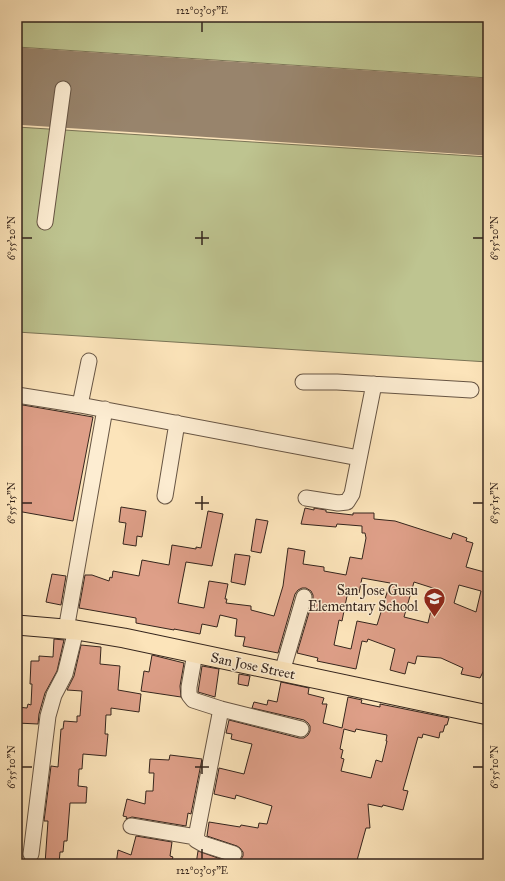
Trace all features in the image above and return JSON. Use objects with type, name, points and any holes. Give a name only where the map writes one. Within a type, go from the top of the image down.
[{"type":"main road","name":"San Jose Street","points":[[17,625],[71,630],[124,638],[488,715]]},
{"type":"street","points":[[45,222],[63,89]]},
{"type":"street","points":[[80,405],[89,361]]},
{"type":"street","points":[[303,382],[337,382],[471,390]]},
{"type":"street","points":[[306,498],[338,503],[348,502],[352,494],[374,384]]},
{"type":"street","points":[[17,396],[105,409],[359,458]]},
{"type":"street","points":[[31,854],[48,716],[54,695],[65,674],[105,409]]},
{"type":"street","points":[[166,496],[177,423]]},
{"type":"street","points":[[282,672],[304,597]]},
{"type":"street","points":[[195,653],[189,687],[189,695],[193,700],[221,709],[302,729]]},
{"type":"street","points":[[221,709],[196,837],[198,842],[234,854]]},
{"type":"street","points":[[131,826],[196,837]]},
{"type":"green space","points":[[17,17],[488,17],[488,78],[17,47]]},
{"type":"green space","points":[[17,127],[488,157],[488,362],[17,332]]},
{"type":"building","points":[[17,404],[93,417],[73,521],[17,511]]},
{"type":"building","points":[[121,507],[146,511],[142,537],[137,536],[136,546],[123,544],[126,523],[119,522]]},
{"type":"building","points":[[305,508],[314,510],[314,508],[326,510],[326,512],[353,515],[353,513],[374,513],[374,519],[395,521],[451,539],[453,533],[467,538],[466,541],[473,543],[466,567],[488,573],[488,658],[480,678],[461,674],[463,668],[441,658],[417,656],[415,664],[408,662],[405,674],[390,670],[395,649],[368,639],[367,642],[362,641],[356,669],[317,661],[318,658],[297,653],[313,599],[311,591],[306,588],[298,590],[295,594],[278,653],[243,646],[245,637],[235,636],[237,619],[220,615],[217,627],[202,624],[200,634],[136,623],[136,618],[79,608],[85,575],[92,575],[109,581],[110,577],[112,578],[113,571],[139,576],[142,560],[169,565],[172,545],[196,549],[196,547],[201,548],[208,511],[223,514],[212,566],[186,562],[178,603],[204,608],[209,581],[228,584],[225,599],[227,599],[226,603],[251,606],[251,610],[274,616],[283,586],[288,548],[305,551],[303,564],[324,567],[324,571],[346,575],[350,557],[362,559],[366,538],[365,533],[362,533],[362,526],[337,524],[336,527],[301,524]],"holes":[[[362,578],[390,583],[377,625],[357,621],[351,649],[334,645],[339,620],[342,621],[348,591],[359,593]],[[414,582],[436,589],[428,623],[404,617]],[[459,585],[481,591],[476,612],[454,603]]]},
{"type":"building","points":[[256,519],[268,521],[261,553],[251,551]]},
{"type":"building","points":[[235,554],[250,556],[245,585],[231,582]]},
{"type":"building","points":[[52,574],[66,576],[61,605],[46,602]]},
{"type":"building","points":[[54,639],[64,640],[57,671],[45,693],[39,714],[38,724],[17,723],[17,707],[27,708],[28,704],[31,705],[31,661],[39,661],[39,656],[53,657]]},
{"type":"building","points":[[81,645],[101,647],[100,664],[120,666],[118,690],[141,694],[139,712],[111,708],[111,715],[106,715],[105,734],[108,734],[106,756],[83,754],[82,769],[79,769],[78,786],[87,787],[86,803],[70,803],[67,841],[64,841],[63,852],[60,852],[59,864],[45,864],[48,821],[44,821],[51,766],[58,767],[61,729],[63,729],[64,721],[77,722],[77,716],[80,716],[82,691],[67,690],[74,676]]},
{"type":"building","points":[[152,655],[184,663],[180,686],[181,697],[141,691],[144,671],[149,672]]},
{"type":"building","points":[[202,666],[219,669],[215,697],[198,692]]},
{"type":"building","points":[[239,674],[250,676],[248,686],[238,684]]},
{"type":"building","points":[[281,682],[309,688],[308,694],[324,698],[322,704],[327,704],[323,723],[342,728],[348,697],[362,700],[361,703],[380,707],[380,704],[449,718],[443,732],[440,732],[439,738],[423,734],[422,738],[418,737],[403,790],[408,791],[403,810],[383,805],[382,807],[368,804],[370,828],[366,828],[356,864],[196,864],[198,851],[232,863],[240,861],[243,856],[243,852],[237,846],[207,836],[209,822],[258,828],[259,823],[267,824],[272,806],[236,795],[235,799],[214,794],[219,768],[244,774],[252,744],[231,739],[232,734],[226,733],[229,720],[299,738],[304,738],[308,735],[310,726],[304,720],[252,708],[254,702],[267,705],[268,700],[277,702]],"holes":[[[344,729],[355,732],[356,729],[387,735],[382,762],[376,760],[371,778],[341,771],[344,759],[341,758],[343,750],[340,749]]]},
{"type":"building","points":[[170,755],[202,759],[191,814],[188,813],[186,826],[132,817],[126,819],[127,817],[123,816],[127,799],[145,804],[146,791],[153,791],[154,773],[149,773],[150,759],[169,760]]},
{"type":"building","points":[[136,836],[172,842],[170,856],[173,857],[170,864],[116,864],[118,850],[131,855]]},
{"type":"runway","points":[[17,86],[488,117]]},
{"type":"place","name":"San Jose Gusu Elementary School","points":[[434,618]]}]
